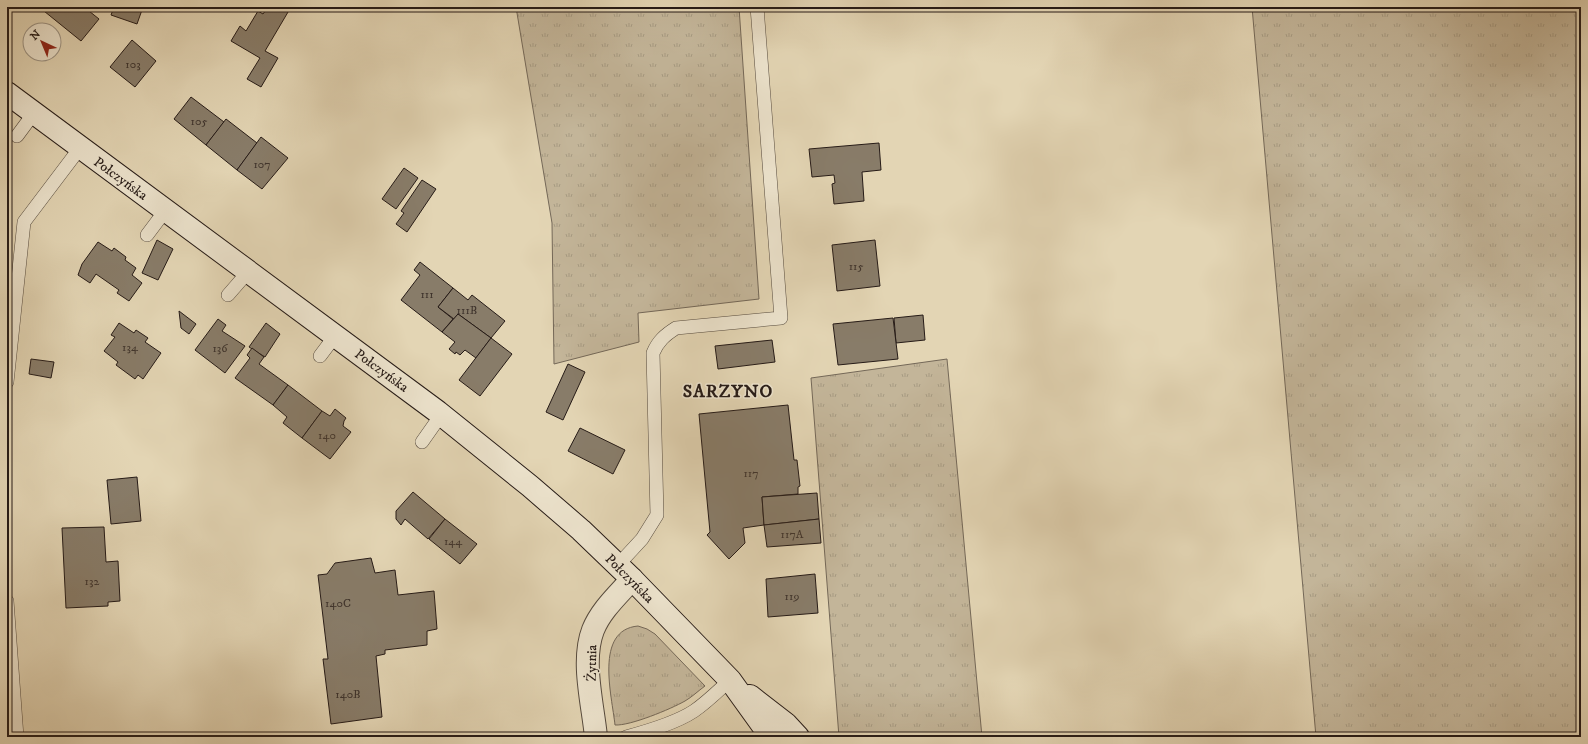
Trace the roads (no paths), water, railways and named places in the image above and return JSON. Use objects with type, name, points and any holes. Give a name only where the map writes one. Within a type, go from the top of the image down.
[{"type":"main road","name":"Połczyńska","points":[[7,93],[441,415],[530,486],[581,530],[625,572],[730,680],[786,724],[798,737]]},
{"type":"main road","name":"Żytnia","points":[[596,737],[588,650],[593,631],[607,608],[625,572]]},
{"type":"main road","name":"Połczyńska","points":[[730,680],[771,737]]},
{"type":"lane","points":[[625,572],[657,515],[653,353],[656,344],[665,334],[676,328],[781,318],[757,7]]},
{"type":"lane","points":[[17,136],[34,113]]},
{"type":"lane","points":[[7,382],[24,222],[80,148]]},
{"type":"lane","points":[[147,235],[165,211]]},
{"type":"lane","points":[[228,295],[248,272]]},
{"type":"lane","points":[[320,356],[335,336]]},
{"type":"lane","points":[[422,442],[441,415]]},
{"type":"lane","points":[[7,601],[18,737]]},
{"type":"lane","points":[[626,737],[650,730],[688,714],[707,701],[730,680]]},
{"type":"district","name":"SARZYNO","points":[[728,391]]}]
